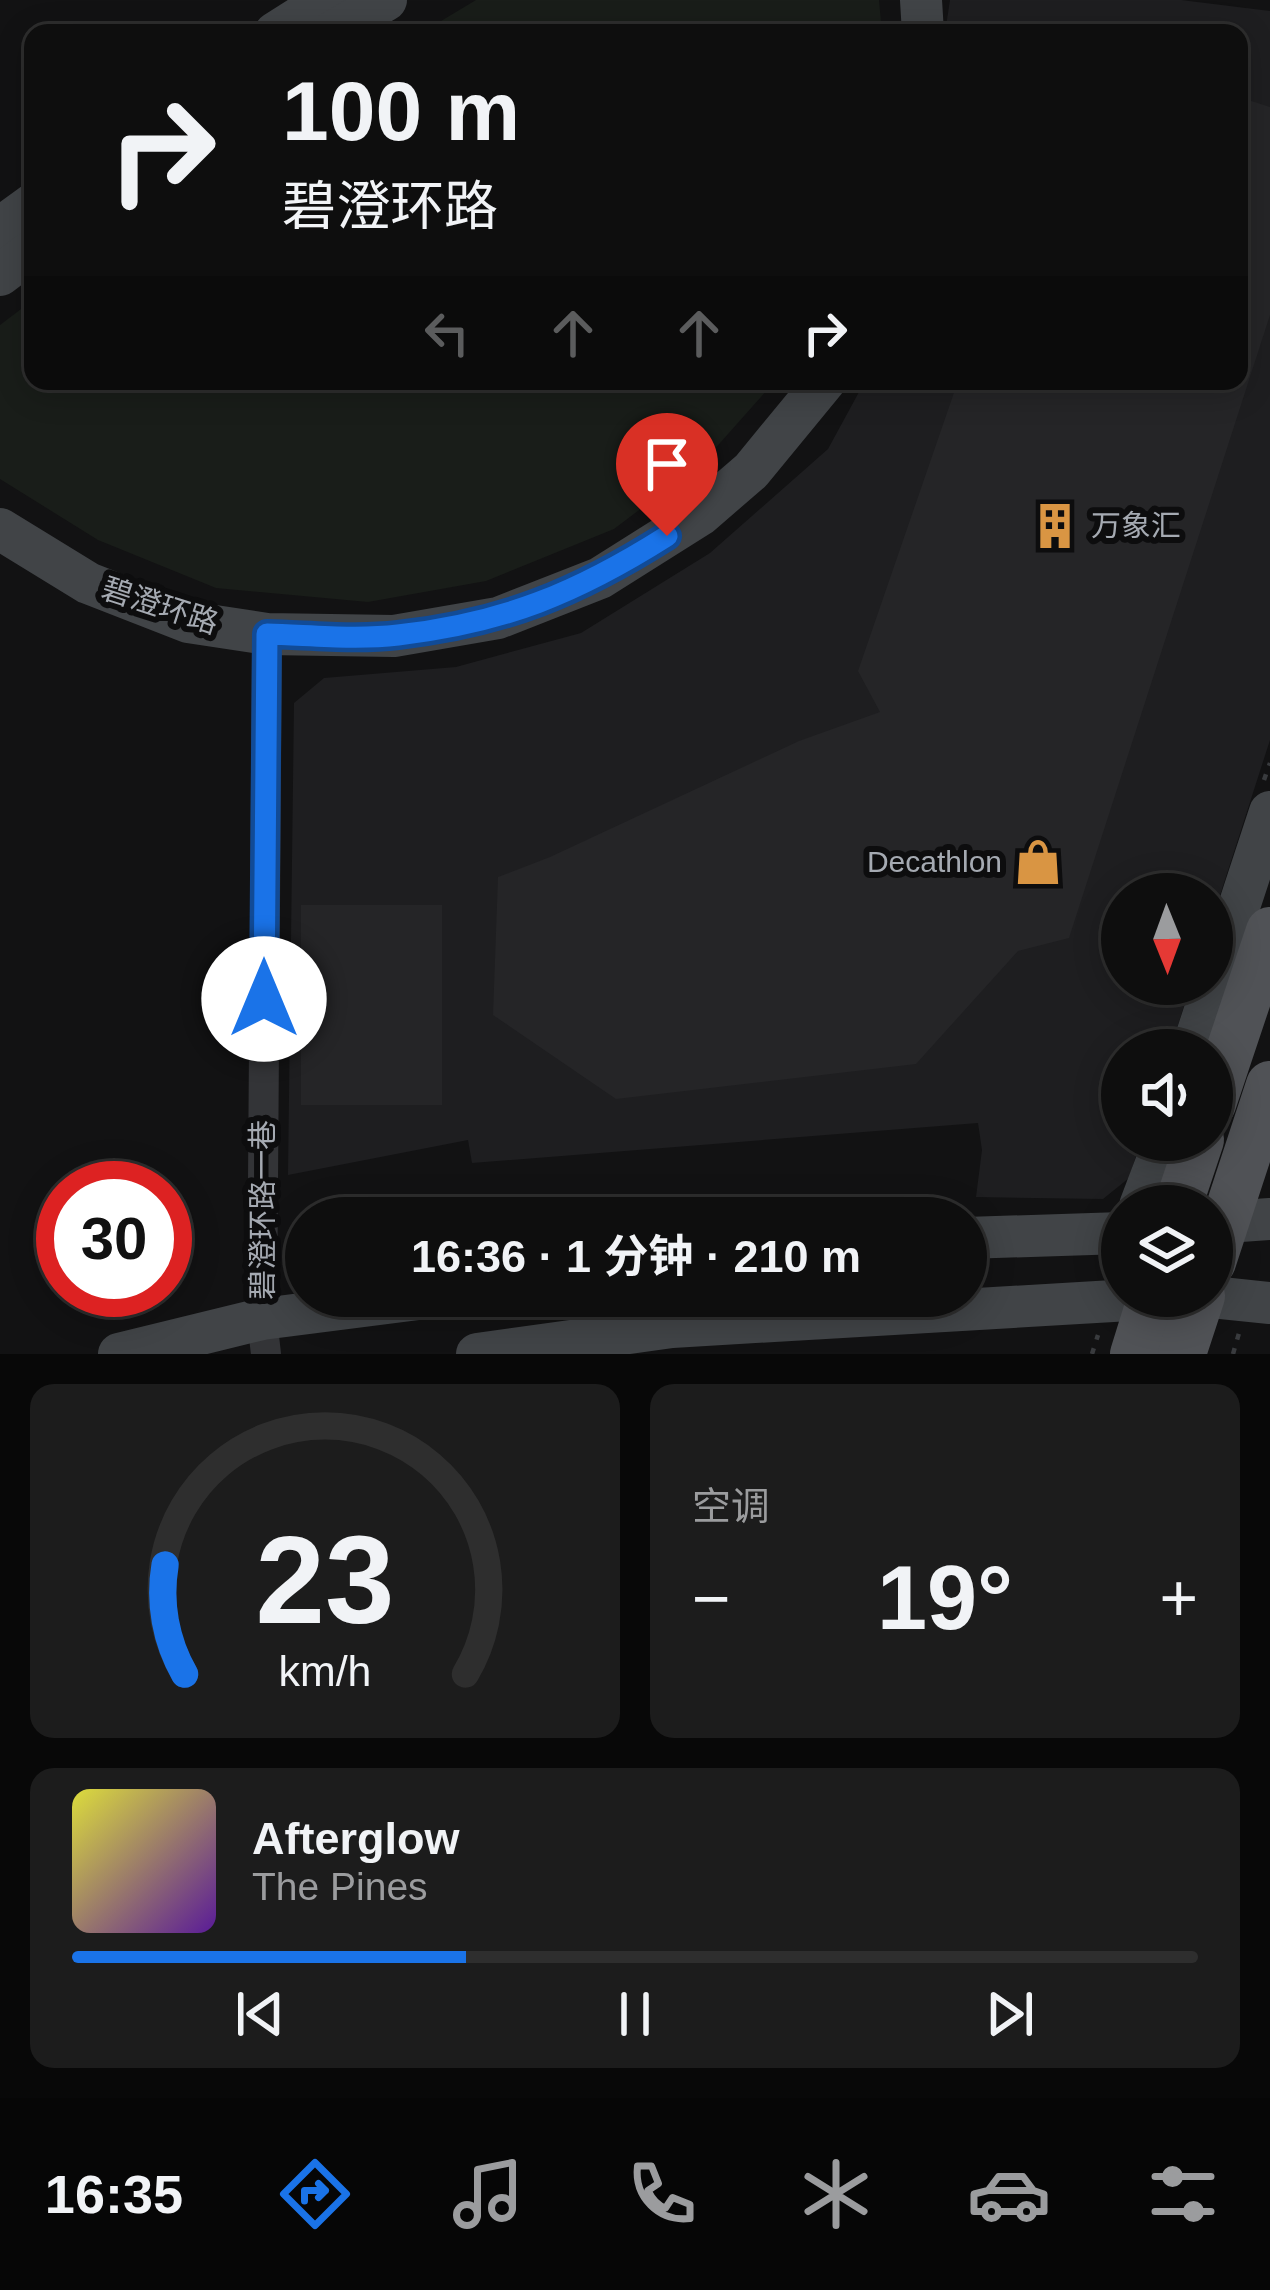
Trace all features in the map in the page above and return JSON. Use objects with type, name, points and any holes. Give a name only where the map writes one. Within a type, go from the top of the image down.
[{"type":"main road","points":[[1229,1029],[1254,915]]},
{"type":"main road","points":[[1233,1221],[1270,1085]]},
{"type":"main road","points":[[1134,1354],[1164,1317]]},
{"type":"main road","points":[[1181,1317],[1182,1354]]},
{"type":"street","points":[[288,24],[327,0]]},
{"type":"street","points":[[346,24],[386,0]]},
{"type":"street","points":[[0,275],[24,257]]},
{"type":"street","name":"碧澄环路","points":[[0,529],[88,583],[188,622],[267,634],[394,636],[498,619],[600,578],[700,515],[751,471],[818,390]]},
{"type":"street","name":"碧澄环路一巷","points":[[264,1336],[267,634]]},
{"type":"street","points":[[1254,915],[1270,812]]},
{"type":"street","points":[[1202,1029],[1254,915],[1270,860]]},
{"type":"street","points":[[987,1237],[1101,1234]]},
{"type":"street","points":[[1233,1300],[1270,1303]]},
{"type":"street","points":[[477,1354],[672,1327],[1101,1301]]},
{"type":"street","points":[[119,1354],[264,1336],[349,1317]]},
{"type":"shaded area","points":[[476,0],[879,0],[881,24],[436,24]]},
{"type":"shaded area","points":[[950,0],[1181,0],[1270,11],[1270,740],[1227,873],[1101,873],[1101,1005],[1184,1005],[1177,1029],[1101,1029],[1101,1161],[1134,1161],[1129,1178],[1120,1185],[1101,1185],[1101,1199],[976,1197],[982,1150],[978,1123],[472,1163],[468,1140],[288,1175],[294,703],[324,678],[456,667],[581,633],[710,553],[828,449],[860,390],[1248,390],[1248,24],[946,24]]},
{"type":"shaded area","points":[[24,307],[24,390],[767,390],[704,461],[614,529],[486,581],[368,602],[216,588],[98,540],[0,479],[0,325]]},
{"type":"building","name":"万象汇","points":[[1248,100],[1270,107],[1270,315],[1248,383]]},
{"type":"building","name":"万象汇","points":[[955,390],[1246,390],[1069,938],[1018,951],[916,1064],[616,1099],[493,1015],[498,877],[799,741],[880,712],[858,671]]},
{"type":"building","points":[[301,905],[442,905],[442,1105],[301,1105]]},
{"type":"place","name":"万象汇","points":[[1055,526]]},
{"type":"place","name":"Decathlon","points":[[1038,862]]},
{"type":"route","points":[[264,999],[267,634],[394,636],[498,619],[600,578],[667,536]]}]
